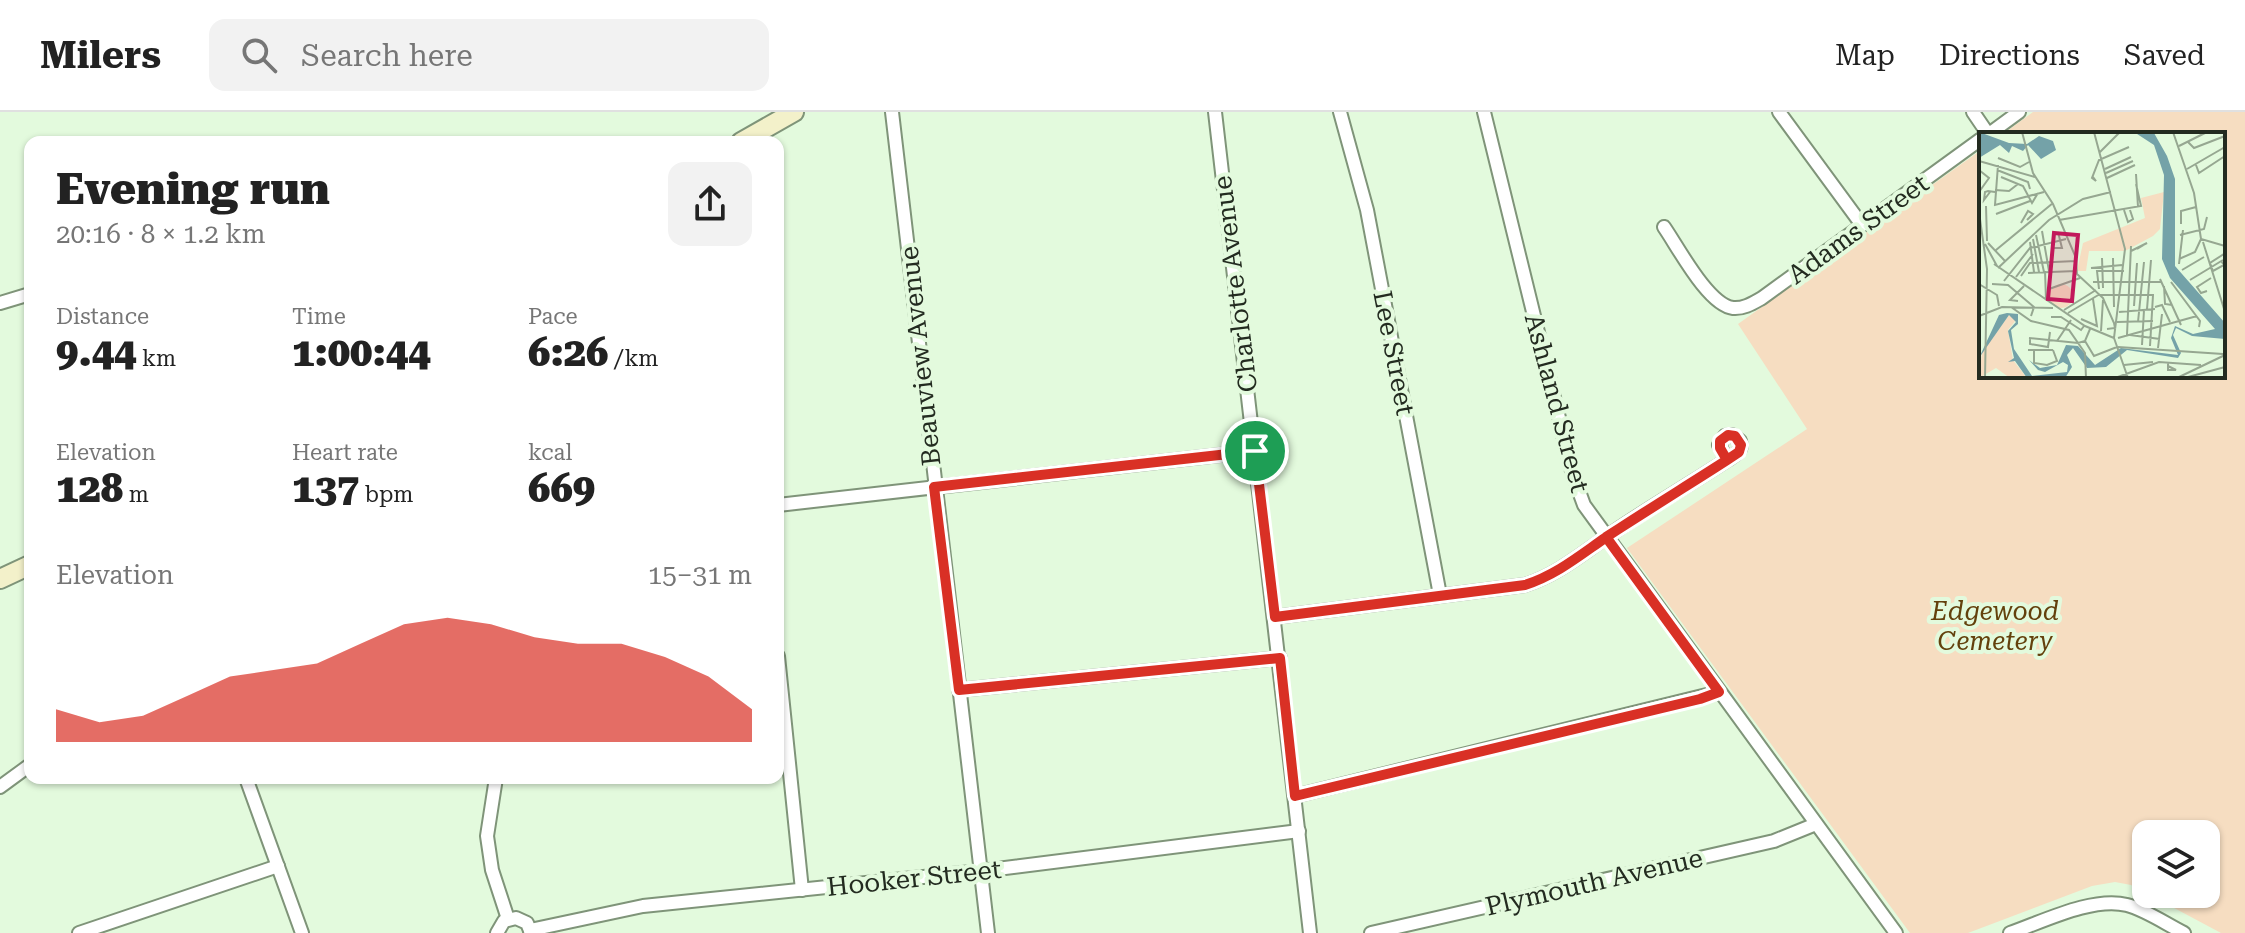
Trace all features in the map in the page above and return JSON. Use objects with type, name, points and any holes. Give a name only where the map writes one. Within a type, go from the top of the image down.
[{"type":"street","points":[[752,136],[794,112]]},
{"type":"street","name":"Beauview Avenue","points":[[892,112],[988,933]]},
{"type":"street","name":"Charlotte Avenue","points":[[1215,112],[1310,933]]},
{"type":"street","name":"Lee Street","points":[[1340,112],[1367,210],[1440,595]]},
{"type":"street","name":"Ashland Street","points":[[1484,112],[1573,475],[1584,505],[1896,933]]},
{"type":"street","points":[[1779,112],[1862,225]]},
{"type":"street","points":[[1973,112],[1987,132]]},
{"type":"street","points":[[1991,132],[2019,112]]},
{"type":"street","name":"Adams Street","points":[[1664,227],[1711,295],[1730,308],[1749,305],[1979,140]]},
{"type":"street","points":[[0,303],[24,296]]},
{"type":"street","points":[[784,504],[1255,451]]},
{"type":"street","points":[[1275,617],[1525,585],[1541,580],[1727,460]]},
{"type":"street","points":[[0,579],[24,568]]},
{"type":"street","points":[[959,690],[1280,658]]},
{"type":"street","points":[[1295,796],[1719,692]]},
{"type":"street","points":[[784,714],[802,890]]},
{"type":"street","points":[[0,787],[24,769]]},
{"type":"street","points":[[248,784],[302,933]]},
{"type":"street","points":[[495,784],[487,836],[492,870],[508,919],[497,933]]},
{"type":"street","name":"Plymouth Avenue","points":[[1371,933],[1774,841],[1816,824]]},
{"type":"street","name":"Hooker Street","points":[[508,919],[520,918],[531,931],[643,906],[981,871],[1299,831]]},
{"type":"street","points":[[79,933],[278,866]]},
{"type":"street","points":[[2010,933],[2078,909],[2106,903],[2130,905],[2184,933]]},
{"type":"green space","name":"Edgewood Cemetery","points":[[2033,112],[2245,112],[2245,933],[2221,933],[2174,908],[2220,908],[2220,820],[2132,820],[2132,886],[2115,882],[2092,886],[1968,933],[1910,933],[1627,548],[1807,429],[1738,324],[1979,151],[1979,378],[2225,378],[2225,132],[2006,132]]},
{"type":"route","points":[[1255,451],[934,487],[959,690],[1280,658],[1295,796],[1719,692],[1606,537],[1727,460],[1720,448],[1720,441],[1725,436],[1735,436],[1741,445],[1736,455],[1606,537],[1556,573],[1541,580],[1525,585],[1275,617],[1255,451]]}]
